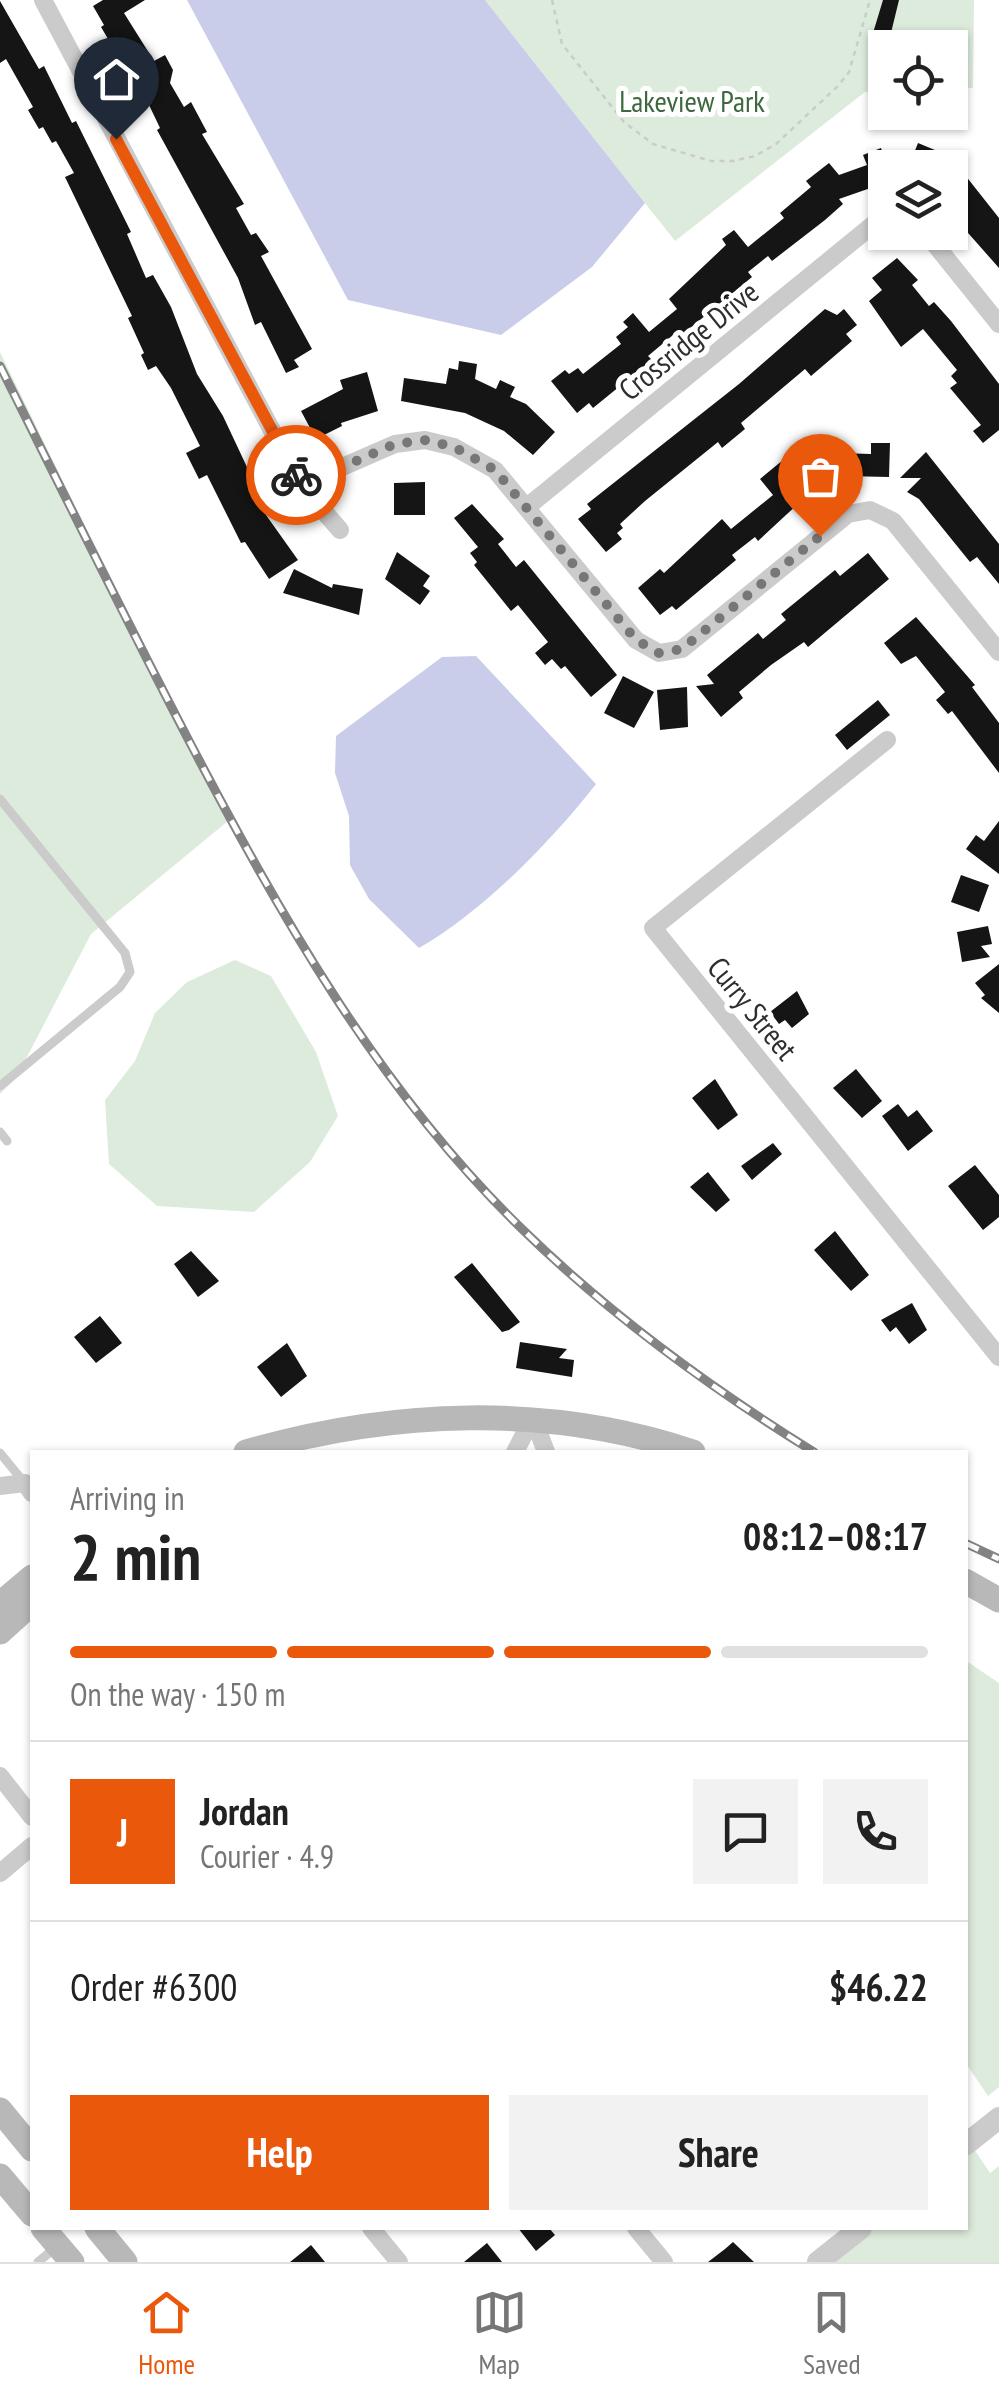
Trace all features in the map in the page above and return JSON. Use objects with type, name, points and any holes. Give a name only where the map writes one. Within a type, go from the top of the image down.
[{"type":"main road","points":[[264,1450],[452,1416],[533,1417],[684,1450]]},
{"type":"main road","points":[[0,1604],[30,1579]]},
{"type":"main road","points":[[968,1582],[999,1600]]},
{"type":"main road","points":[[0,1632],[30,1605]]},
{"type":"main road","points":[[0,2110],[30,2141]]},
{"type":"main road","points":[[0,2176],[30,2212]]},
{"type":"main road","points":[[99,2230],[125,2262]]},
{"type":"street","points":[[43,0],[301,485],[340,530]]},
{"type":"street","name":"Crossridge Drive","points":[[527,507],[868,228]]},
{"type":"street","points":[[939,250],[999,324]]},
{"type":"street","points":[[301,485],[395,444],[426,440],[454,447],[495,470],[636,640],[659,653],[682,649],[848,514],[870,510],[893,521],[999,652]]},
{"type":"street","name":"Curry Street","points":[[887,740],[653,928],[999,1357]]},
{"type":"street","points":[[516,1450],[533,1417]]},
{"type":"street","points":[[533,1417],[545,1450]]},
{"type":"street","points":[[0,1486],[29,1488]]},
{"type":"street","points":[[0,1776],[30,1814]]},
{"type":"street","points":[[0,1874],[30,1848]]},
{"type":"street","points":[[968,2143],[999,2118]]},
{"type":"street","points":[[372,2230],[399,2262]]},
{"type":"street","points":[[638,2230],[664,2262]]},
{"type":"street","points":[[818,2262],[859,2230]]},
{"type":"lane","points":[[0,799],[125,953],[130,972],[120,986],[0,1086]]},
{"type":"lane","points":[[0,1453],[29,1488]]},
{"type":"path","points":[[552,0],[562,44],[624,122],[653,144],[722,161],[755,156],[776,144],[838,86],[849,72],[870,0]]},
{"type":"green space","name":"Lakeview Park","points":[[485,0],[974,0],[973,88],[968,88],[968,30],[868,30],[868,92],[675,241]]},
{"type":"green space","points":[[0,352],[228,821],[91,934],[16,1078],[0,1094]]},
{"type":"green space","points":[[235,960],[271,976],[316,1052],[338,1116],[310,1162],[254,1212],[157,1206],[109,1164],[105,1100],[135,1061],[155,1013],[187,982]]},
{"type":"green space","points":[[968,1662],[999,1683],[999,2087],[988,2096],[968,2066]]},
{"type":"green space","points":[[974,2149],[990,2173],[999,2166],[999,2262],[832,2262],[872,2230],[968,2230],[968,2154]]},
{"type":"water","points":[[187,0],[485,0],[645,203],[592,267],[501,335],[348,300]]},
{"type":"water","points":[[476,656],[596,784],[558,829],[491,896],[419,948],[369,899],[350,865],[349,816],[335,773],[336,736],[442,657]]},
{"type":"building","points":[[103,0],[145,0],[124,13],[154,61],[165,55],[173,70],[170,83],[184,107],[191,102],[207,132],[202,134],[244,204],[236,208],[251,235],[256,233],[269,252],[261,256],[312,349],[294,360],[299,367],[286,373],[261,322],[255,325],[238,278],[157,130],[160,128],[129,63],[124,66],[101,27],[104,25],[93,6]]},
{"type":"building","points":[[883,0],[899,0],[892,30],[874,30]]},
{"type":"building","points":[[0,1],[39,69],[44,66],[72,123],[76,121],[131,232],[127,234],[146,278],[153,275],[171,307],[197,374],[272,512],[266,515],[298,560],[269,579],[245,542],[241,543],[207,475],[199,479],[186,453],[200,446],[171,388],[156,366],[148,370],[141,355],[144,353],[128,318],[132,316],[65,177],[74,173],[56,141],[52,143],[43,127],[39,129],[28,110],[33,107],[6,59],[0,63]]},
{"type":"building","points":[[918,143],[935,150],[915,150]]},
{"type":"building","points":[[868,153],[868,189],[839,199],[843,204],[825,220],[772,261],[768,256],[748,272],[752,277],[683,334],[679,330],[648,356],[652,360],[593,408],[589,403],[577,413],[551,381],[565,370],[569,374],[578,368],[583,374],[621,344],[616,337],[628,327],[623,322],[633,313],[649,332],[677,309],[669,299],[726,245],[722,239],[734,230],[748,247],[784,218],[780,213],[811,187],[806,181],[829,163],[839,175],[867,165],[863,155]]},
{"type":"building","points":[[968,179],[999,218],[999,268],[968,233]]},
{"type":"building","points":[[897,258],[918,280],[912,285],[929,306],[934,302],[999,384],[999,430],[983,443],[973,431],[981,425],[950,388],[957,383],[951,376],[957,370],[923,329],[901,347],[869,301],[882,290],[872,278]]},
{"type":"building","points":[[825,309],[837,315],[844,309],[857,325],[846,334],[852,341],[811,376],[805,369],[741,423],[745,429],[722,448],[718,442],[645,501],[620,524],[623,528],[617,533],[622,539],[606,552],[578,519],[591,509],[587,504],[739,384]]},
{"type":"building","points":[[459,361],[477,364],[475,379],[496,389],[500,380],[515,387],[510,397],[526,404],[555,432],[533,455],[504,431],[465,413],[401,401],[404,378],[446,384],[449,368],[458,370]]},
{"type":"building","points":[[367,372],[378,411],[341,423],[342,426],[316,439],[301,411],[343,389],[340,380]]},
{"type":"building","points":[[832,437],[838,453],[871,454],[871,443],[890,443],[889,477],[844,476],[820,485],[805,448]]},
{"type":"building","points":[[926,452],[999,544],[999,584],[977,557],[970,562],[919,499],[907,492],[921,478],[900,478]]},
{"type":"building","points":[[783,460],[812,501],[803,507],[800,502],[758,541],[755,537],[732,555],[736,560],[676,610],[672,606],[660,615],[638,588],[660,569],[664,573],[722,519],[731,529],[773,495],[760,479]]},
{"type":"building","points":[[425,482],[425,515],[394,515],[394,483]]},
{"type":"building","points":[[472,504],[504,539],[498,544],[516,567],[524,560],[617,675],[591,697],[565,666],[561,669],[552,659],[545,665],[535,653],[548,642],[518,605],[511,611],[474,565],[477,562],[470,553],[478,547],[454,518]]},
{"type":"building","points":[[397,552],[430,576],[423,586],[430,591],[420,605],[385,579]]},
{"type":"building","points":[[868,553],[889,579],[808,647],[804,642],[771,665],[739,692],[743,698],[721,717],[696,686],[714,684],[707,675],[758,633],[763,639],[786,620],[781,614],[835,570],[840,576]]},
{"type":"building","points":[[294,569],[332,588],[333,584],[363,589],[359,615],[283,593]]},
{"type":"building","points":[[916,617],[975,685],[972,687],[999,723],[999,773],[952,711],[948,714],[936,700],[945,692],[916,656],[901,664],[884,643]]},
{"type":"building","points":[[623,676],[654,692],[634,728],[604,713]]},
{"type":"building","points":[[687,687],[688,727],[660,730],[657,690]]},
{"type":"building","points":[[878,700],[890,715],[847,750],[835,735]]},
{"type":"building","points":[[999,821],[999,874],[966,849],[976,835],[984,841]]},
{"type":"building","points":[[961,875],[989,885],[979,912],[951,902]]},
{"type":"building","points":[[988,926],[992,944],[981,946],[990,957],[962,962],[957,932]]},
{"type":"building","points":[[999,964],[999,1013],[981,998],[985,995],[975,983]]},
{"type":"building","points":[[797,991],[809,1014],[792,1028],[785,1020],[779,1024],[770,1012]]},
{"type":"building","points":[[856,1069],[882,1101],[862,1118],[833,1088]]},
{"type":"building","points":[[715,1079],[738,1115],[718,1130],[692,1098]]},
{"type":"building","points":[[898,1104],[908,1117],[917,1110],[933,1131],[908,1151],[882,1116]]},
{"type":"building","points":[[773,1143],[782,1154],[752,1180],[741,1166]]},
{"type":"building","points":[[975,1165],[999,1195],[999,1217],[983,1230],[948,1186]]},
{"type":"building","points":[[708,1172],[730,1200],[716,1212],[690,1187]]},
{"type":"building","points":[[835,1231],[869,1275],[851,1291],[814,1250]]},
{"type":"building","points":[[191,1251],[219,1281],[198,1297],[174,1264]]},
{"type":"building","points":[[472,1263],[520,1322],[509,1330],[502,1332],[454,1277]]},
{"type":"building","points":[[912,1303],[927,1330],[909,1344],[896,1327],[890,1332],[881,1320]]},
{"type":"building","points":[[100,1316],[122,1343],[96,1363],[74,1337]]},
{"type":"building","points":[[520,1342],[567,1349],[559,1358],[574,1360],[572,1377],[516,1368]]},
{"type":"building","points":[[287,1343],[307,1376],[281,1397],[257,1367]]},
{"type":"building","points":[[520,2230],[551,2230],[555,2235],[536,2251]]},
{"type":"building","points":[[733,2242],[754,2262],[708,2262],[725,2249]]},
{"type":"building","points":[[487,2243],[502,2262],[464,2262]]},
{"type":"building","points":[[311,2245],[325,2262],[290,2262],[305,2250]]},
{"type":"railway","points":[[0,366],[222,803],[295,933],[376,1058],[469,1174],[555,1260],[662,1348],[811,1450]]},
{"type":"railway","points":[[968,1544],[999,1559]]},
{"type":"way so far","points":[[296,475],[301,485],[395,444],[426,440],[454,447],[495,470],[636,640],[659,653],[682,649],[820,536]]},
{"type":"route","points":[[116,139],[296,475]]}]
